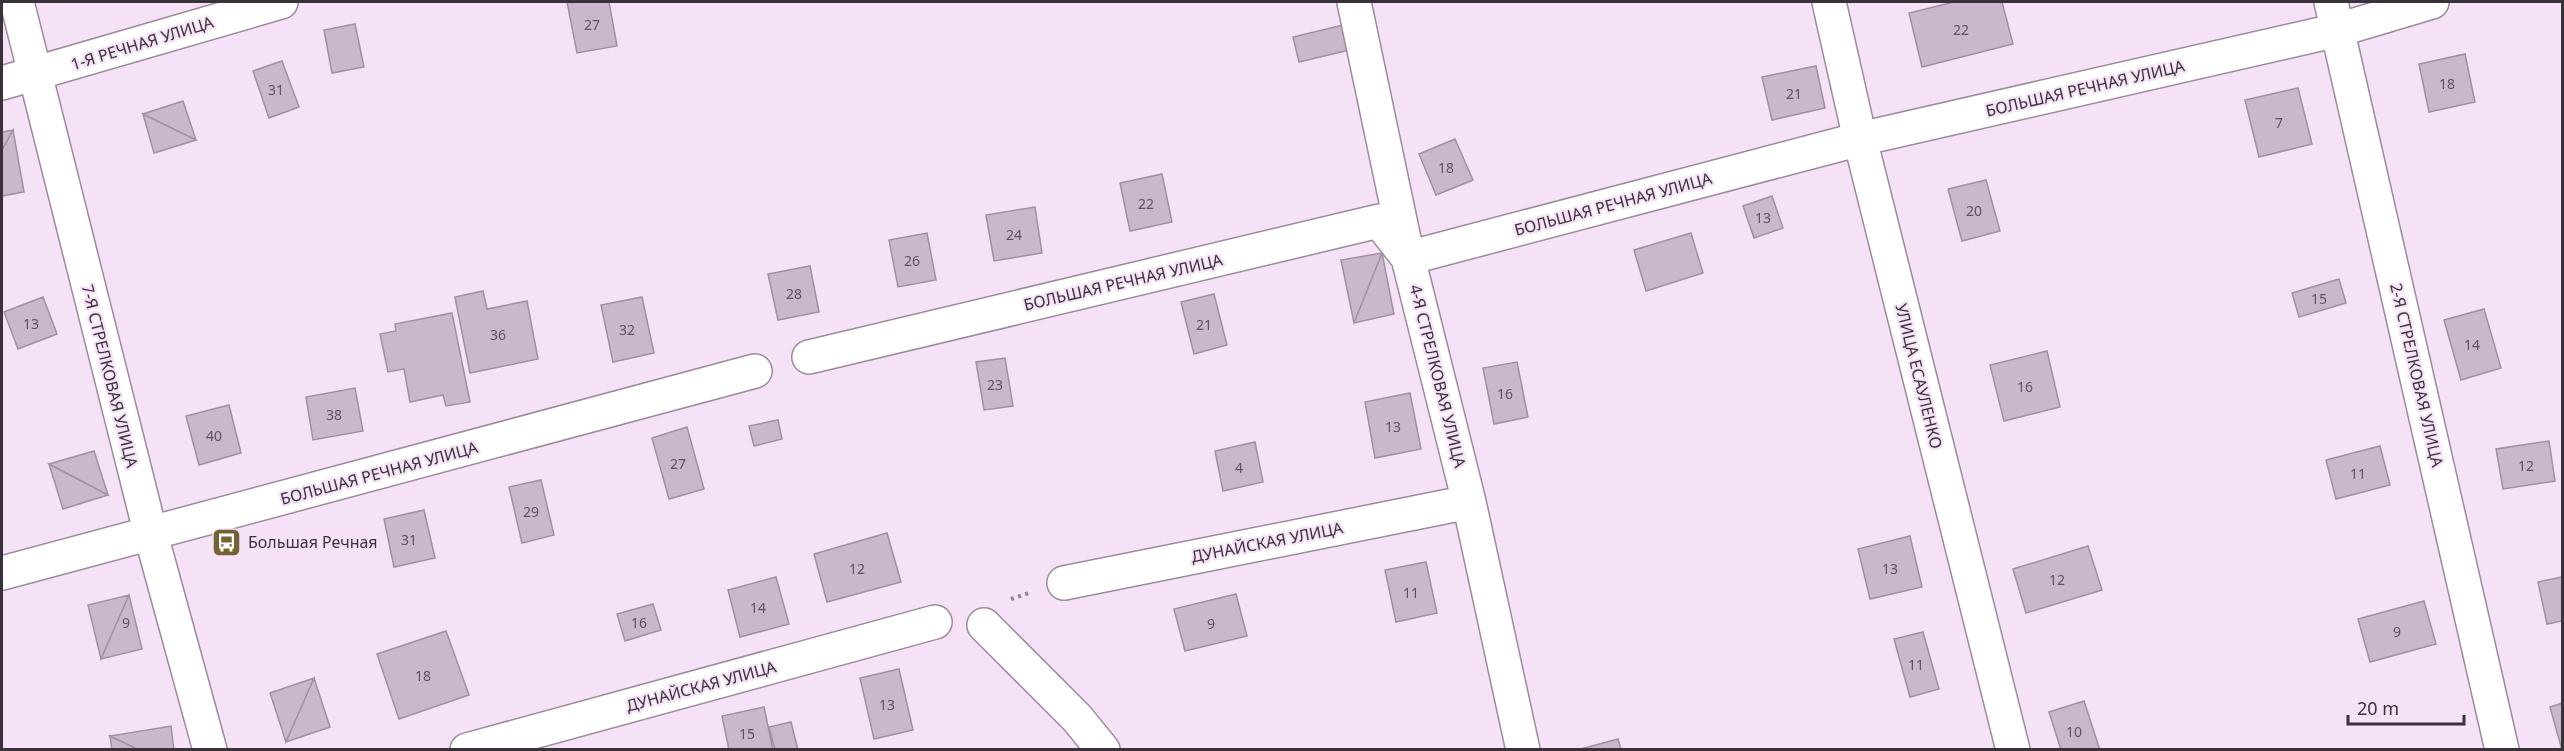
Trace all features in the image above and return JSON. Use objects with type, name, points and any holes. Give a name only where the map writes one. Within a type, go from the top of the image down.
[{"type":"street","name":"7-Я СТРЕЛКОВАЯ УЛИЦА","points":[[17,2],[151,535],[210,750]]},
{"type":"street","name":"1-Я РЕЧНАЯ УЛИЦА","points":[[2,83],[34,76],[281,2]]},
{"type":"street","name":"4-Я СТРЕЛКОВАЯ УЛИЦА","points":[[1354,2],[1408,258],[1469,502],[1523,750]]},
{"type":"street","name":"УЛИЦА ЕСАУЛЕНКО","points":[[1829,2],[1860,139],[2013,750]]},
{"type":"street","name":"БОЛЬШАЯ РЕЧНАЯ УЛИЦА","points":[[809,357],[1378,221],[1408,258],[2335,16],[2432,2]]},
{"type":"street","name":"2-Я СТРЕЛКОВАЯ УЛИЦА","points":[[2335,16],[2502,750]]},
{"type":"street","name":"БОЛЬШАЯ РЕЧНАЯ УЛИЦА","points":[[2,573],[151,535],[755,371]]},
{"type":"street","name":"ДУНАЙСКАЯ УЛИЦА","points":[[1064,583],[1469,502]]},
{"type":"street","name":"ДУНАЙСКАЯ УЛИЦА","points":[[467,750],[935,622]]},
{"type":"street","points":[[984,625],[1077,718],[1103,750]]},
{"type":"building","points":[[567,2],[609,2],[617,46],[577,53]]},
{"type":"building","points":[[1954,2],[2002,2],[2013,44],[1922,67],[1909,13]]},
{"type":"building","points":[[1356,22],[1362,47],[1299,62],[1293,37]]},
{"type":"building","points":[[355,24],[364,67],[332,73],[324,30]]},
{"type":"building","points":[[2465,54],[2475,102],[2429,112],[2419,64]]},
{"type":"building","points":[[282,61],[299,107],[269,118],[253,71]]},
{"type":"building","points":[[1816,66],[1825,108],[1772,120],[1762,77]]},
{"type":"building","points":[[2298,88],[2312,144],[2259,157],[2245,100]]},
{"type":"building","points":[[183,101],[196,140],[143,114]]},
{"type":"building","points":[[143,114],[196,140],[154,153]]},
{"type":"building","points":[[13,130],[2,150],[2,132]]},
{"type":"building","points":[[13,130],[24,192],[2,196],[2,150]]},
{"type":"building","points":[[1455,139],[1473,180],[1436,195],[1419,154]]},
{"type":"building","points":[[1162,174],[1172,222],[1130,231],[1120,183]]},
{"type":"building","points":[[1986,180],[2000,231],[1962,241],[1948,189]]},
{"type":"building","points":[[1772,196],[1783,228],[1754,238],[1743,206]]},
{"type":"building","points":[[1035,207],[1042,253],[994,261],[986,215]]},
{"type":"building","points":[[927,233],[936,280],[898,287],[889,240]]},
{"type":"building","points":[[1691,233],[1703,273],[1646,291],[1634,250]]},
{"type":"building","points":[[1382,253],[1354,323],[1341,260]]},
{"type":"building","points":[[1382,253],[1394,314],[1354,323]]},
{"type":"building","points":[[810,266],[819,312],[778,320],[768,274]]},
{"type":"building","points":[[2339,279],[2346,303],[2299,317],[2292,293]]},
{"type":"building","points":[[483,291],[487,309],[527,301],[538,359],[470,373],[455,297]]},
{"type":"building","points":[[1214,294],[1227,345],[1194,354],[1181,302]]},
{"type":"building","points":[[43,297],[57,334],[18,349],[4,312]]},
{"type":"building","points":[[642,297],[654,353],[613,362],[601,305]]},
{"type":"building","points":[[2484,309],[2501,368],[2461,380],[2444,320]]},
{"type":"building","points":[[452,313],[470,402],[446,406],[443,395],[410,402],[404,369],[388,372],[380,334],[396,331],[395,324]]},
{"type":"building","points":[[2047,351],[2060,407],[2004,421],[1990,365]]},
{"type":"building","points":[[1005,358],[1013,406],[984,410],[976,362]]},
{"type":"building","points":[[1517,362],[1528,417],[1494,424],[1483,368]]},
{"type":"building","points":[[355,388],[363,431],[313,440],[306,397]]},
{"type":"building","points":[[1410,393],[1421,449],[1375,458],[1365,402]]},
{"type":"building","points":[[229,405],[241,453],[199,465],[186,416]]},
{"type":"building","points":[[778,420],[782,439],[754,446],[749,426]]},
{"type":"building","points":[[687,427],[704,489],[669,499],[652,438]]},
{"type":"building","points":[[2549,441],[2555,481],[2503,489],[2496,449]]},
{"type":"building","points":[[1255,442],[1263,482],[1223,491],[1215,451]]},
{"type":"building","points":[[2380,446],[2390,485],[2336,499],[2326,460]]},
{"type":"building","points":[[94,451],[108,495],[49,464]]},
{"type":"building","points":[[49,464],[108,495],[63,509]]},
{"type":"building","points":[[541,480],[554,535],[522,543],[509,487]]},
{"type":"building","points":[[424,510],[435,558],[394,567],[384,519]]},
{"type":"building","points":[[887,533],[901,582],[827,602],[814,554]]},
{"type":"building","points":[[1910,536],[1922,587],[1870,599],[1858,549]]},
{"type":"building","points":[[2088,546],[2102,590],[2026,613],[2013,569]]},
{"type":"building","points":[[1426,562],[1437,613],[1396,622],[1385,570]]},
{"type":"building","points":[[776,577],[789,624],[740,637],[728,590]]},
{"type":"building","points":[[2562,577],[2562,621],[2547,624],[2538,582]]},
{"type":"building","points":[[1236,594],[1247,636],[1185,651],[1174,609]]},
{"type":"building","points":[[129,595],[101,659],[88,605]]},
{"type":"building","points":[[129,595],[142,649],[101,659]]},
{"type":"building","points":[[2424,601],[2436,644],[2370,662],[2358,619]]},
{"type":"building","points":[[653,604],[661,630],[625,641],[617,614]]},
{"type":"building","points":[[446,631],[469,695],[399,719],[377,654]]},
{"type":"building","points":[[1923,632],[1939,689],[1910,697],[1894,639]]},
{"type":"building","points":[[899,669],[913,730],[874,739],[860,678]]},
{"type":"building","points":[[314,678],[330,727],[286,742]]},
{"type":"building","points":[[314,678],[286,742],[270,693]]},
{"type":"building","points":[[2084,701],[2100,750],[2061,750],[2049,712]]},
{"type":"building","points":[[2562,703],[2562,750],[2550,707]]},
{"type":"building","points":[[764,707],[773,750],[729,750],[722,716]]},
{"type":"building","points":[[791,722],[798,750],[775,750],[769,727]]},
{"type":"building","points":[[171,726],[174,750],[139,750],[110,736]]},
{"type":"building","points":[[110,736],[139,750],[112,750]]},
{"type":"building","points":[[1618,739],[1621,750],[1577,750]]},
{"type":"place","name":"Большая Речная","points":[[227,542]]}]
